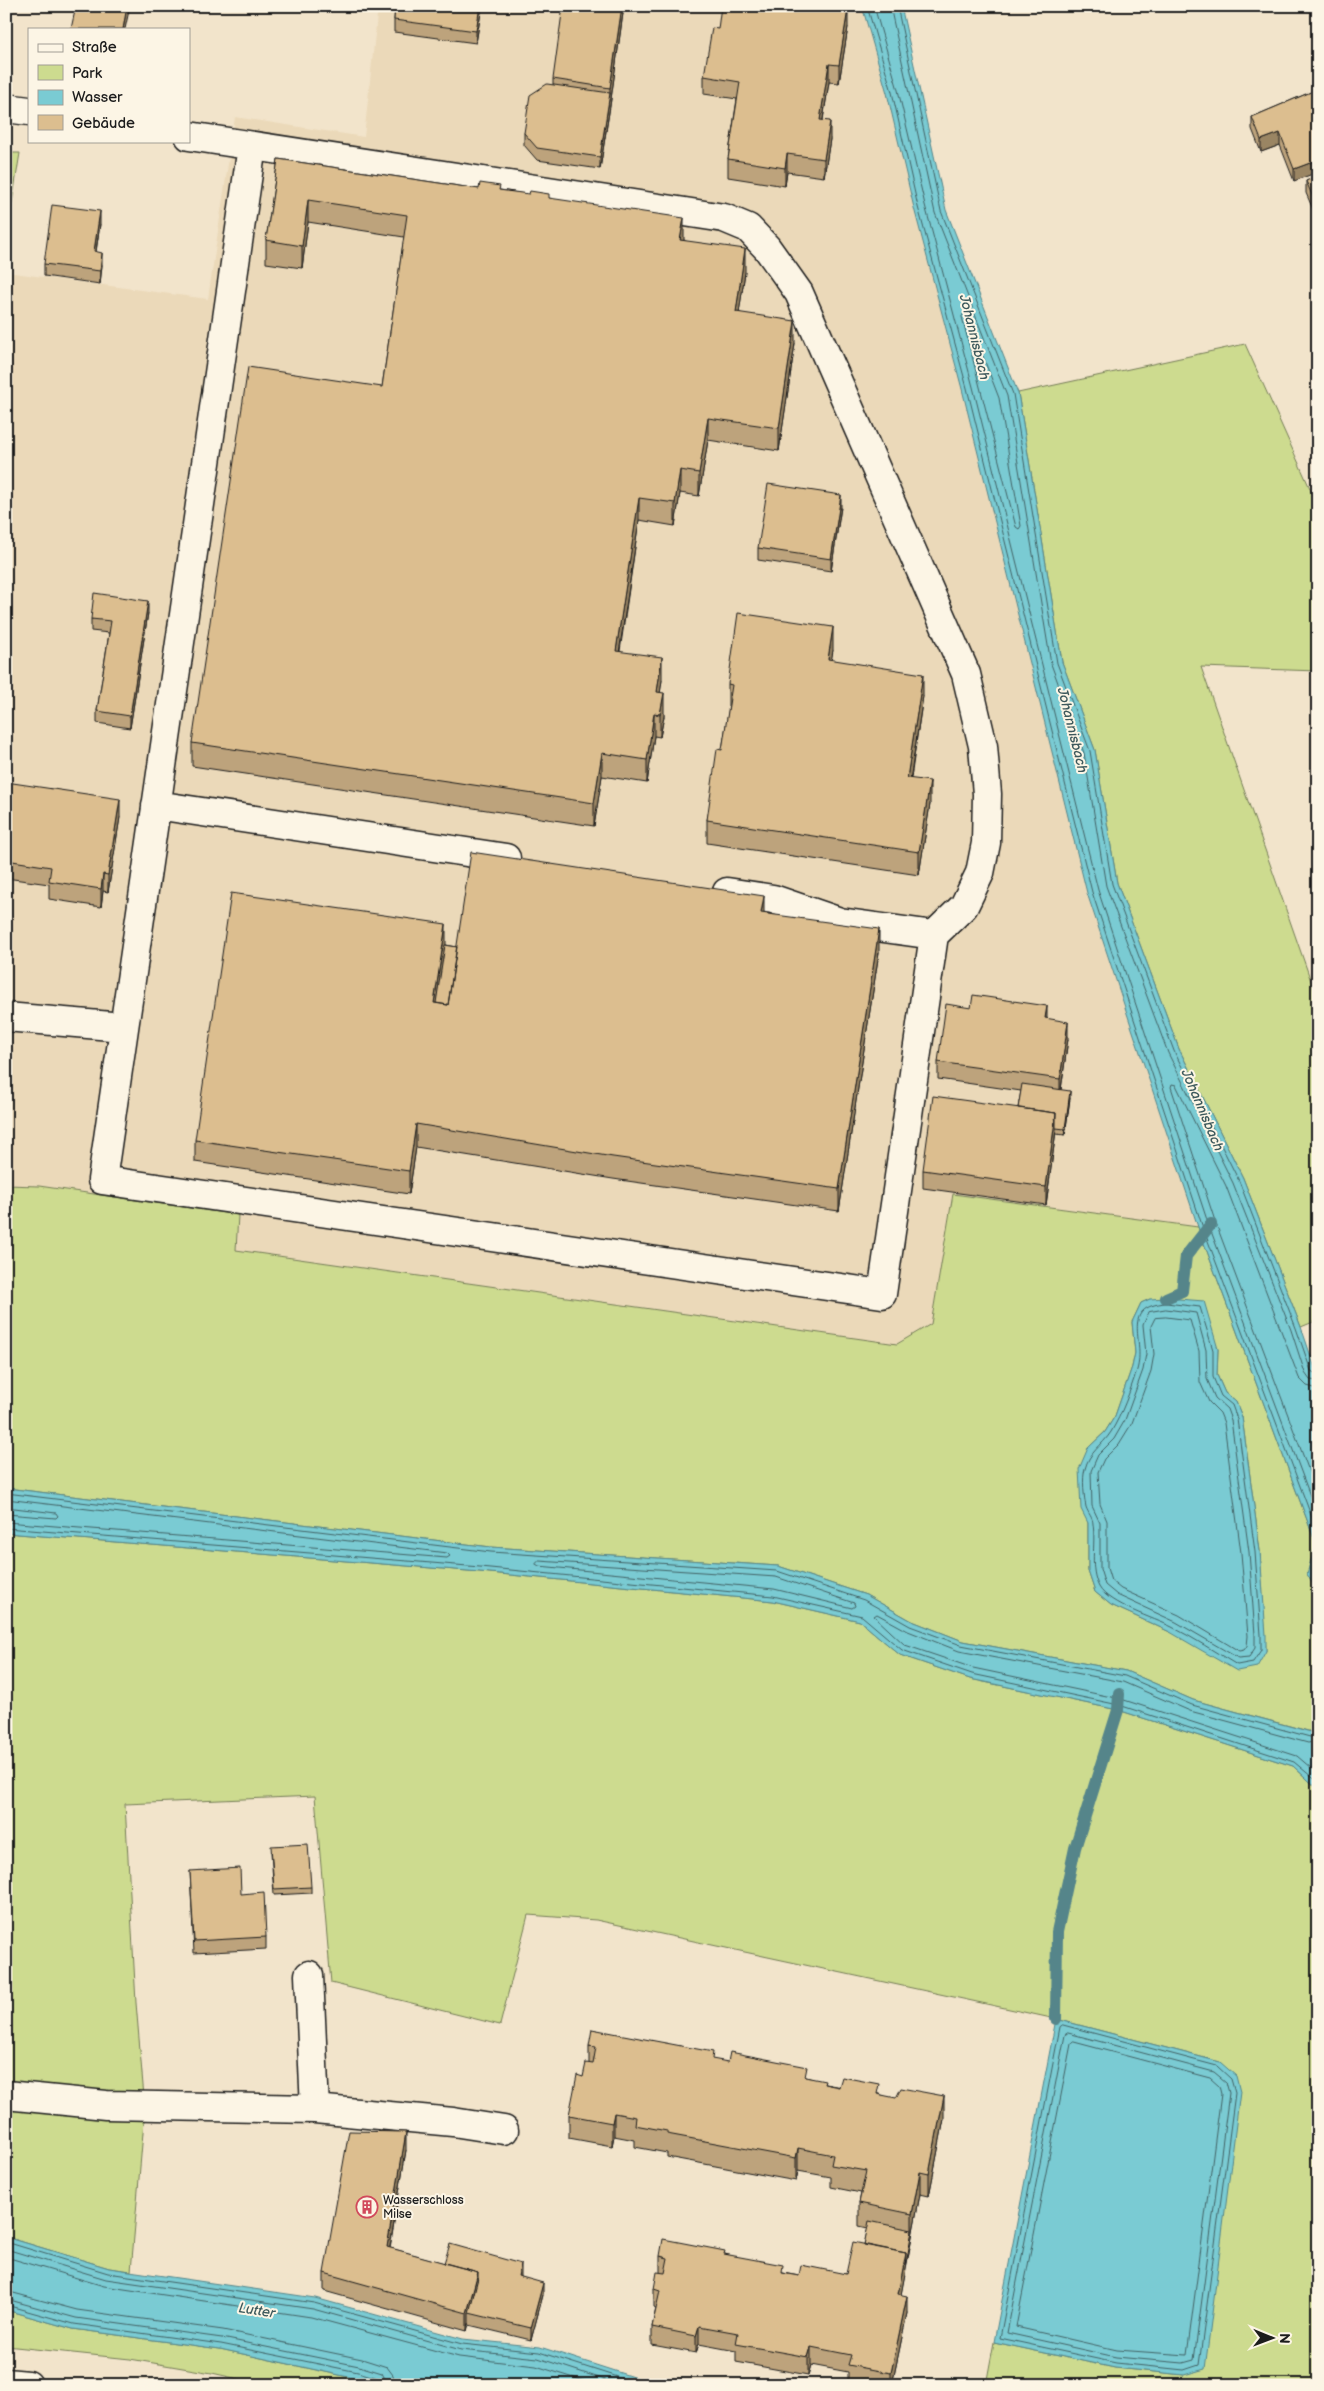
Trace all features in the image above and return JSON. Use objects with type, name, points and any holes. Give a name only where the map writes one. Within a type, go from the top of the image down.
[{"type":"street","points":[[6,108],[28,111]]},
{"type":"street","points":[[190,136],[724,218],[748,228],[767,248],[799,292],[966,674],[983,746],[986,794],[986,843],[980,873],[964,906],[934,935],[882,1294],[102,1180],[252,146]]},
{"type":"street","points":[[156,805],[528,862]]},
{"type":"street","points":[[704,888],[773,899],[840,922],[934,935]]},
{"type":"street","points":[[6,1017],[123,1027]]},
{"type":"street","points":[[309,1975],[315,2109]]},
{"type":"street","points":[[6,2095],[106,2105],[315,2109],[453,2122],[504,2130]]},
{"type":"street","points":[[6,2383],[28,2385]]},
{"type":"shaded area","points":[[378,6],[862,6],[887,93],[914,208],[962,389],[1087,893],[1198,1227],[953,1194],[931,1324],[897,1344],[236,1250],[238,1215],[39,1186],[6,1185],[6,272],[208,299],[235,117],[364,137]]},
{"type":"green space","points":[[11,153],[20,153],[6,240],[6,180]]},
{"type":"green space","points":[[1245,344],[1318,506],[1318,671],[1201,667],[1318,1001],[1318,1320],[1301,1327],[1243,1178],[1179,1049],[1117,883],[1095,750],[1062,662],[1018,393]]},
{"type":"green space","points":[[6,1185],[39,1186],[238,1215],[236,1250],[897,1344],[931,1324],[953,1194],[1198,1227],[1316,1544],[1307,1574],[1318,1593],[1318,1720],[1312,1732],[1193,1700],[1126,1671],[963,1641],[912,1621],[866,1595],[778,1566],[491,1547],[6,1488]],"holes":[[[1150,1299],[1218,1349],[1217,1375],[1225,1393],[1236,1402],[1242,1417],[1260,1551],[1266,1651],[1170,1632],[1111,1605],[1095,1592],[1088,1571],[1088,1448],[1105,1432],[1115,1416],[1132,1367],[1135,1353],[1132,1322],[1141,1303]]]},
{"type":"green space","points":[[6,1533],[480,1572],[773,1601],[860,1621],[900,1655],[970,1679],[1118,1710],[1293,1766],[1318,1789],[1318,2385],[986,2385],[994,2342],[1115,2368],[1184,2375],[1220,2062],[1056,2019],[596,1920],[528,1915],[500,2025],[331,1983],[315,1796],[125,1804],[136,2003],[145,2109],[131,2271],[109,2268],[6,2237]]},
{"type":"green space","points":[[6,2310],[73,2329],[220,2349],[385,2385],[265,2385],[212,2373],[130,2359],[6,2346]]},
{"type":"water","name":"Johannisbach","points":[[862,6],[901,6],[946,210],[1018,393],[1062,662],[1095,750],[1117,883],[1179,1049],[1243,1178],[1301,1327],[1318,1377],[1318,1593],[1307,1574],[1316,1544],[1198,1227],[1087,893],[962,389],[914,208],[887,93]]},
{"type":"water","points":[[1166,1298],[1204,1301],[1218,1349],[1217,1375],[1225,1393],[1236,1402],[1242,1417],[1260,1551],[1266,1635],[1266,1651],[1257,1667],[1237,1671],[1170,1632],[1111,1605],[1095,1592],[1088,1571],[1088,1523],[1081,1509],[1079,1469],[1088,1448],[1105,1432],[1115,1416],[1132,1367],[1135,1353],[1132,1322],[1141,1303],[1150,1299]]},
{"type":"water","points":[[6,1488],[491,1547],[778,1566],[866,1595],[912,1621],[963,1641],[1126,1671],[1193,1700],[1311,1732],[1318,1720],[1318,1789],[1293,1766],[1118,1710],[970,1679],[900,1655],[860,1621],[773,1601],[480,1572],[6,1533]]},
{"type":"water","points":[[1056,2019],[1220,2062],[1236,2076],[1240,2092],[1205,2369],[1184,2375],[1115,2368],[994,2342]]},
{"type":"water","name":"Lutter","points":[[6,2237],[109,2268],[315,2298],[463,2339],[540,2347],[658,2385],[385,2385],[220,2349],[73,2329],[6,2310]]},
{"type":"building","points":[[76,6],[127,6],[123,28],[71,28]]},
{"type":"building","points":[[395,6],[480,6],[476,31],[394,20]]},
{"type":"building","points":[[563,6],[622,6],[610,88],[553,79]]},
{"type":"building","points":[[721,6],[829,6],[848,9],[839,65],[829,64],[820,120],[830,121],[824,159],[787,154],[785,168],[728,159],[740,82],[704,76],[712,28],[718,29]]},
{"type":"building","points":[[547,84],[610,93],[600,157],[537,148],[524,133],[530,95]]},
{"type":"building","points":[[1318,89],[1318,160],[1294,169],[1280,133],[1261,140],[1252,117]]},
{"type":"building","points":[[278,159],[479,189],[480,183],[500,186],[499,190],[529,194],[530,191],[549,194],[549,198],[684,218],[680,240],[745,249],[736,312],[795,321],[779,428],[708,418],[699,473],[680,470],[675,503],[639,498],[616,651],[662,657],[657,692],[664,693],[660,714],[654,713],[647,760],[602,753],[594,803],[192,743],[248,367],[382,387],[407,215],[308,200],[302,246],[266,240]]},
{"type":"building","points":[[1318,176],[1318,209],[1306,181]]},
{"type":"building","points":[[52,205],[100,211],[94,251],[102,253],[100,271],[44,264]]},
{"type":"building","points":[[768,484],[841,495],[831,559],[758,548]]},
{"type":"building","points":[[94,593],[148,601],[130,716],[97,711],[111,621],[91,619]]},
{"type":"building","points":[[738,613],[833,627],[828,659],[923,674],[907,778],[930,781],[919,852],[707,820],[717,749],[722,750],[732,685],[728,684]]},
{"type":"building","points":[[6,782],[120,799],[108,875],[103,874],[101,889],[49,881],[51,867],[6,860]]},
{"type":"building","points":[[471,852],[764,896],[761,913],[879,929],[839,1189],[613,1157],[416,1124],[409,1171],[195,1140],[231,893],[446,924],[434,1003],[448,1005]]},
{"type":"building","points":[[445,945],[457,947],[448,1005],[436,1003]]},
{"type":"building","points":[[973,995],[1047,1006],[1045,1018],[1068,1022],[1060,1079],[938,1062],[946,1004],[971,1008]]},
{"type":"building","points":[[1022,1084],[1070,1091],[1065,1129],[1056,1128],[1056,1113],[1018,1108]]},
{"type":"building","points":[[933,1096],[1056,1113],[1046,1187],[923,1170]]},
{"type":"building","points":[[308,1844],[311,1887],[274,1889],[271,1846]]},
{"type":"building","points":[[240,1868],[241,1894],[264,1892],[266,1937],[194,1941],[190,1871]]},
{"type":"building","points":[[592,2029],[713,2052],[712,2059],[728,2062],[730,2052],[807,2067],[805,2077],[825,2081],[824,2084],[839,2087],[842,2077],[879,2084],[877,2094],[896,2098],[901,2088],[944,2096],[929,2174],[920,2172],[912,2214],[859,2203],[866,2171],[831,2165],[833,2155],[798,2148],[796,2158],[667,2134],[667,2131],[635,2125],[636,2117],[614,2113],[612,2123],[569,2115],[577,2075],[583,2077],[586,2063],[593,2064],[596,2047],[589,2046]]},
{"type":"building","name":"Wasserschloss Milse","points":[[349,2131],[406,2132],[387,2247],[478,2272],[467,2313],[324,2273]]},
{"type":"building","points":[[869,2221],[912,2230],[906,2265],[906,2253],[864,2245]]},
{"type":"building","points":[[663,2239],[725,2251],[724,2254],[783,2265],[782,2273],[799,2276],[801,2265],[846,2274],[853,2242],[906,2253],[898,2294],[907,2296],[891,2373],[848,2365],[851,2355],[811,2347],[808,2357],[736,2344],[738,2333],[699,2326],[696,2336],[652,2327],[660,2291],[654,2289],[657,2272],[665,2273],[668,2258],[660,2256]]},
{"type":"building","points":[[450,2244],[521,2264],[518,2276],[543,2283],[531,2328],[469,2313],[478,2272],[444,2263]]},
{"type":"waterway","points":[[1166,1298],[1182,1291],[1186,1256],[1211,1224]]},
{"type":"waterway","points":[[1056,2019],[1057,1932],[1075,1848],[1118,1710],[1119,1694]]},
{"type":"place","name":"Wasserschloss Milse","points":[[367,2207]]}]
